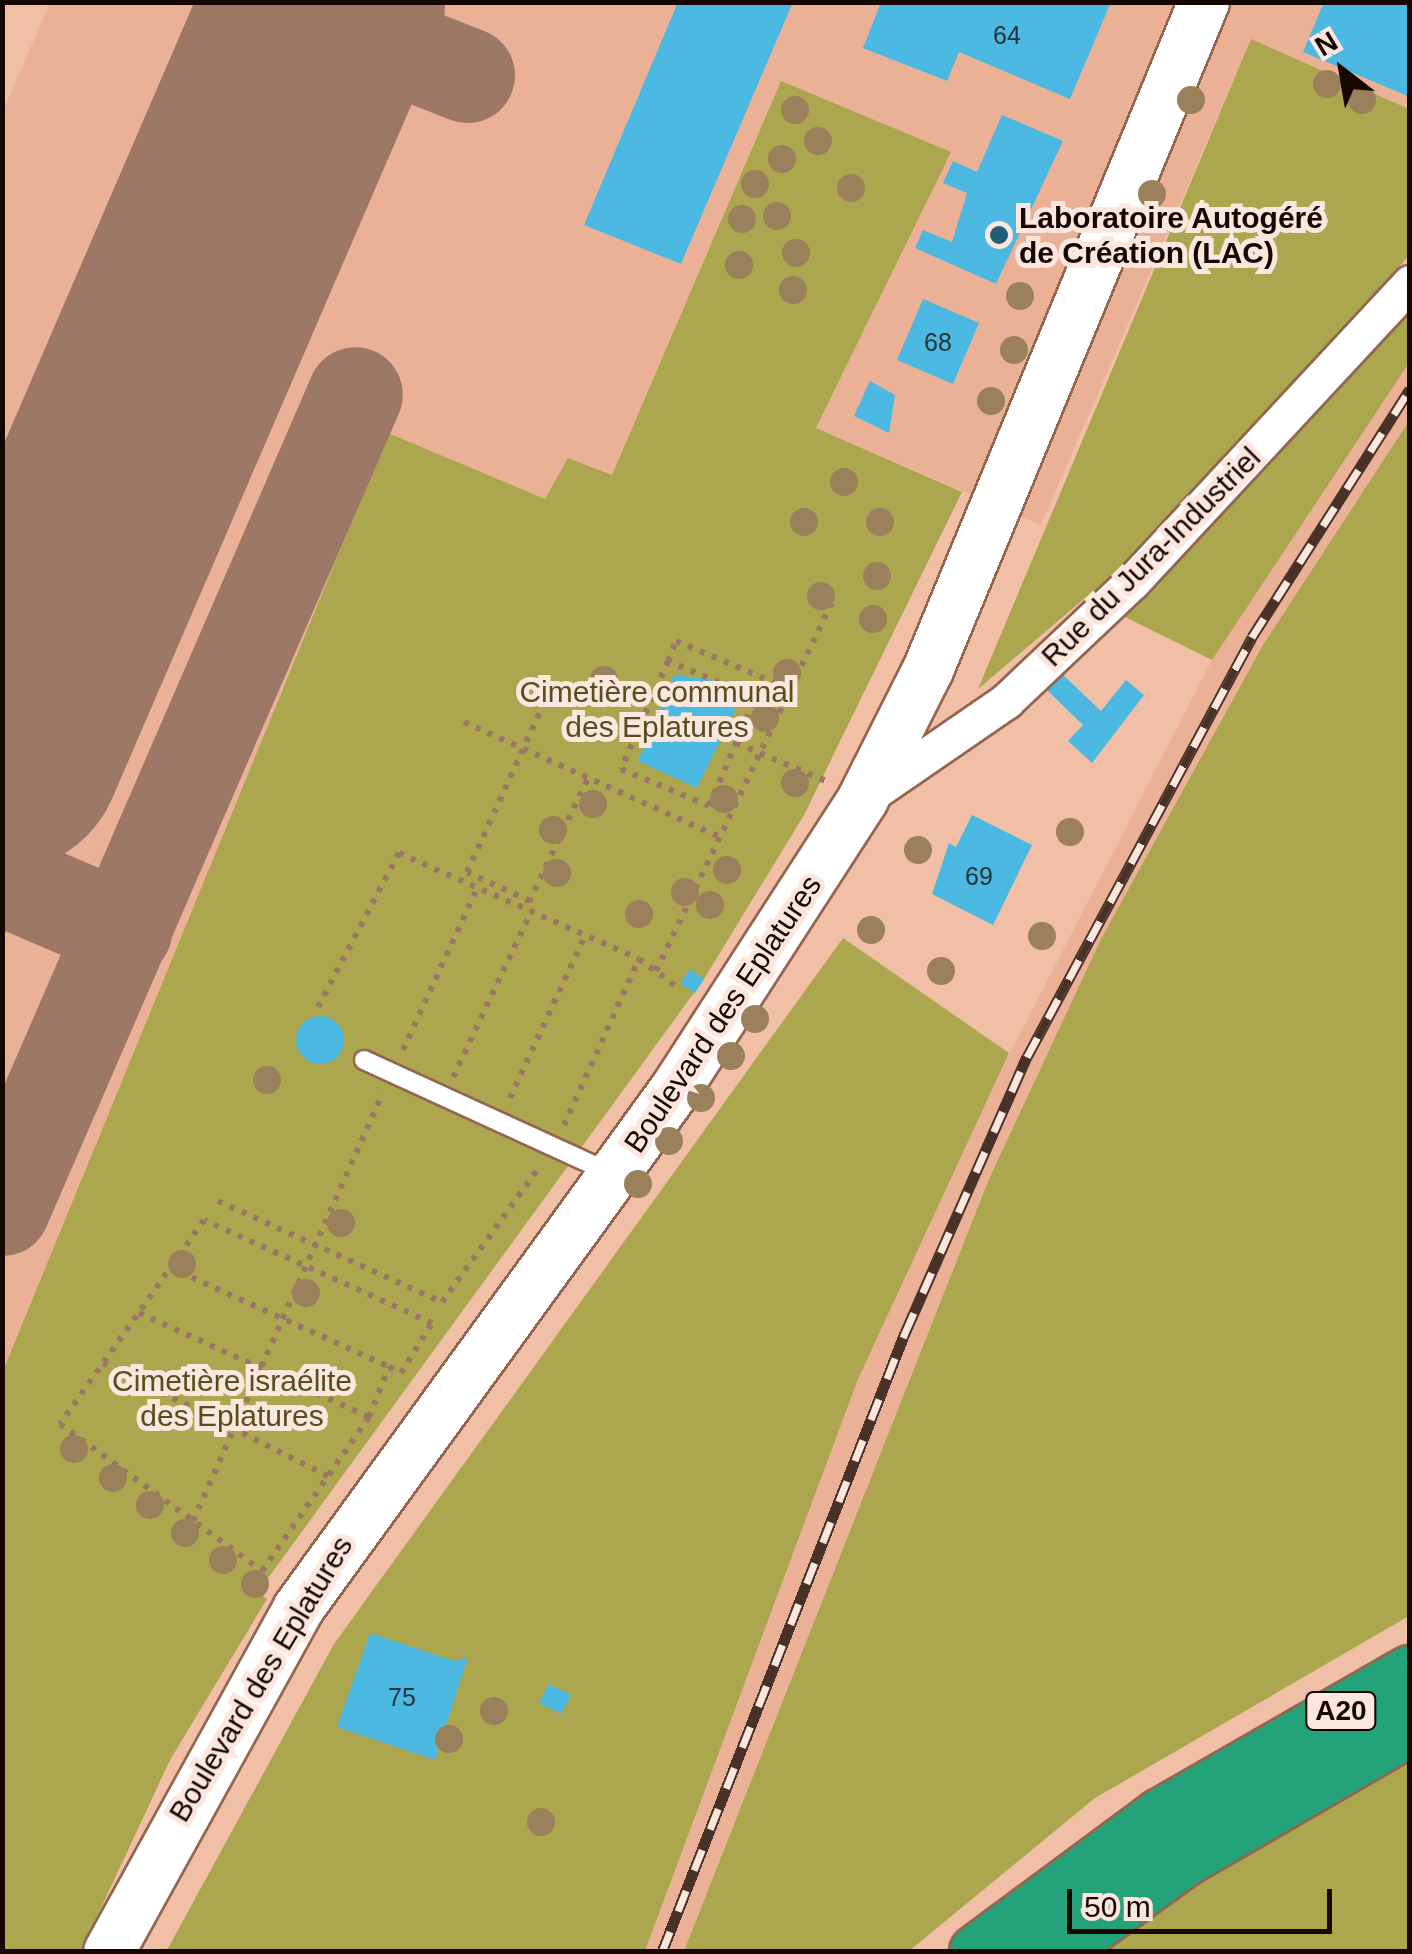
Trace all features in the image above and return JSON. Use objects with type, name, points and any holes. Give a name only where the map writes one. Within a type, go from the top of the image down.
[{"type":"highway","name":"A20","points":[[978,1952],[1161,1816],[1410,1673]]},
{"type":"highway","name":"A20","points":[[1054,1952],[1182,1859],[1410,1727]]},
{"type":"main road","name":"Boulevard des Eplatures","points":[[109,1952],[236,1708],[370,1503],[613,1174],[863,799],[928,670],[1204,2]]},
{"type":"street","name":"Rue du Jura-Industriel","points":[[863,799],[1006,700],[1118,596],[1410,283]]},
{"type":"lane","points":[[364,1060],[613,1174]]},
{"type":"path","points":[[656,972],[835,595]]},
{"type":"path","points":[[668,662],[755,698],[709,806],[621,769],[676,641],[790,690]]},
{"type":"path","points":[[548,694],[467,872],[585,936],[639,960],[681,990]]},
{"type":"path","points":[[464,722],[720,837]]},
{"type":"path","points":[[736,743],[863,799]]},
{"type":"path","points":[[444,1096],[588,778]]},
{"type":"path","points":[[318,1007],[399,853],[529,907]]},
{"type":"path","points":[[193,1521],[312,1245],[477,888]]},
{"type":"path","points":[[499,1122],[585,936]]},
{"type":"path","points":[[218,1201],[442,1302],[554,1147],[639,960]]},
{"type":"path","points":[[170,1268],[408,1374],[432,1323],[204,1220],[103,1362],[60,1424],[262,1571],[369,1417],[389,1366]]},
{"type":"path","points":[[139,1313],[369,1417]]},
{"type":"path","points":[[103,1362],[328,1476],[370,1503]]},
{"type":"shaded area","points":[[50,3],[1409,3],[1409,109],[1251,40],[1041,525],[816,428],[950,153],[781,81],[612,475],[545,499],[58,1244],[3,1371],[2,113]]},
{"type":"shaded area","points":[[1409,363],[1409,421],[1263,645],[1101,939],[989,1179],[684,1951],[645,1952],[858,1379],[945,1180],[1212,660]]},
{"type":"green space","points":[[1251,39],[1409,109],[1409,255],[1322,363],[1095,602],[1085,598],[978,689]]},
{"type":"green space","points":[[781,81],[951,152],[816,428],[962,492],[804,815],[704,979],[258,1592],[267,1599],[170,1760],[81,1951],[3,1952],[3,1371],[388,433],[545,499],[568,458],[612,475]]},
{"type":"green space","points":[[1409,301],[1409,363],[1212,660],[1123,616]]},
{"type":"green space","points":[[1409,421],[1409,1616],[1095,1798],[909,1951],[684,1951],[989,1179],[1101,939],[1263,645]]},
{"type":"green space","points":[[843,938],[1009,1053],[858,1379],[645,1951],[166,1952],[334,1644]]},
{"type":"green space","points":[[1409,1757],[1409,1951],[1084,1952],[1236,1854]]},
{"type":"building","points":[[678,2],[793,2],[681,264],[584,225]]},
{"type":"building","points":[[881,2],[1111,2],[1070,99],[959,52],[947,81],[863,48]]},
{"type":"building","points":[[1324,2],[1410,2],[1410,97],[1303,52]]},
{"type":"building","points":[[1002,115],[1063,141],[996,284],[915,248],[923,230],[952,242],[967,193],[943,183],[953,161],[977,172]]},
{"type":"building","points":[[923,299],[979,323],[953,384],[897,360]]},
{"type":"building","points":[[870,381],[895,395],[889,433],[854,416]]},
{"type":"building","points":[[1062,674],[1101,711],[1126,680],[1144,695],[1092,763],[1068,741],[1083,725],[1047,690]]},
{"type":"building","points":[[674,675],[712,680],[738,704],[697,788],[638,761]]},
{"type":"building","points":[[972,815],[1032,845],[993,925],[932,894],[949,843],[956,847]]},
{"type":"building","points":[[690,969],[704,979],[695,993],[680,983]]},
{"type":"building","points":[[320,1016],[337,1023],[344,1040],[337,1057],[320,1064],[303,1057],[296,1040],[303,1023]]},
{"type":"building","points":[[370,1633],[454,1661],[468,1657],[435,1760],[337,1727]]},
{"type":"building","points":[[549,1684],[571,1695],[561,1714],[539,1703]]},
{"type":"taxiway","points":[[319,17],[467,75]]},
{"type":"taxiway","points":[[2,1208],[355,394]]},
{"type":"taxiway","points":[[2,878],[124,930]]},
{"type":"runway","points":[[2,751],[325,2]]},
{"type":"railway","points":[[662,1952],[905,1333],[1027,1057],[1252,637],[1410,389]]},
{"type":"place","name":"Laboratoire Autogéré de Création (LAC)","points":[[999,235]]},
{"type":"park label","name":"Cimetière communal des Eplatures","points":[[657,709]]},
{"type":"park label","name":"Cimetière israélite des Eplatures","points":[[232,1398]]}]
